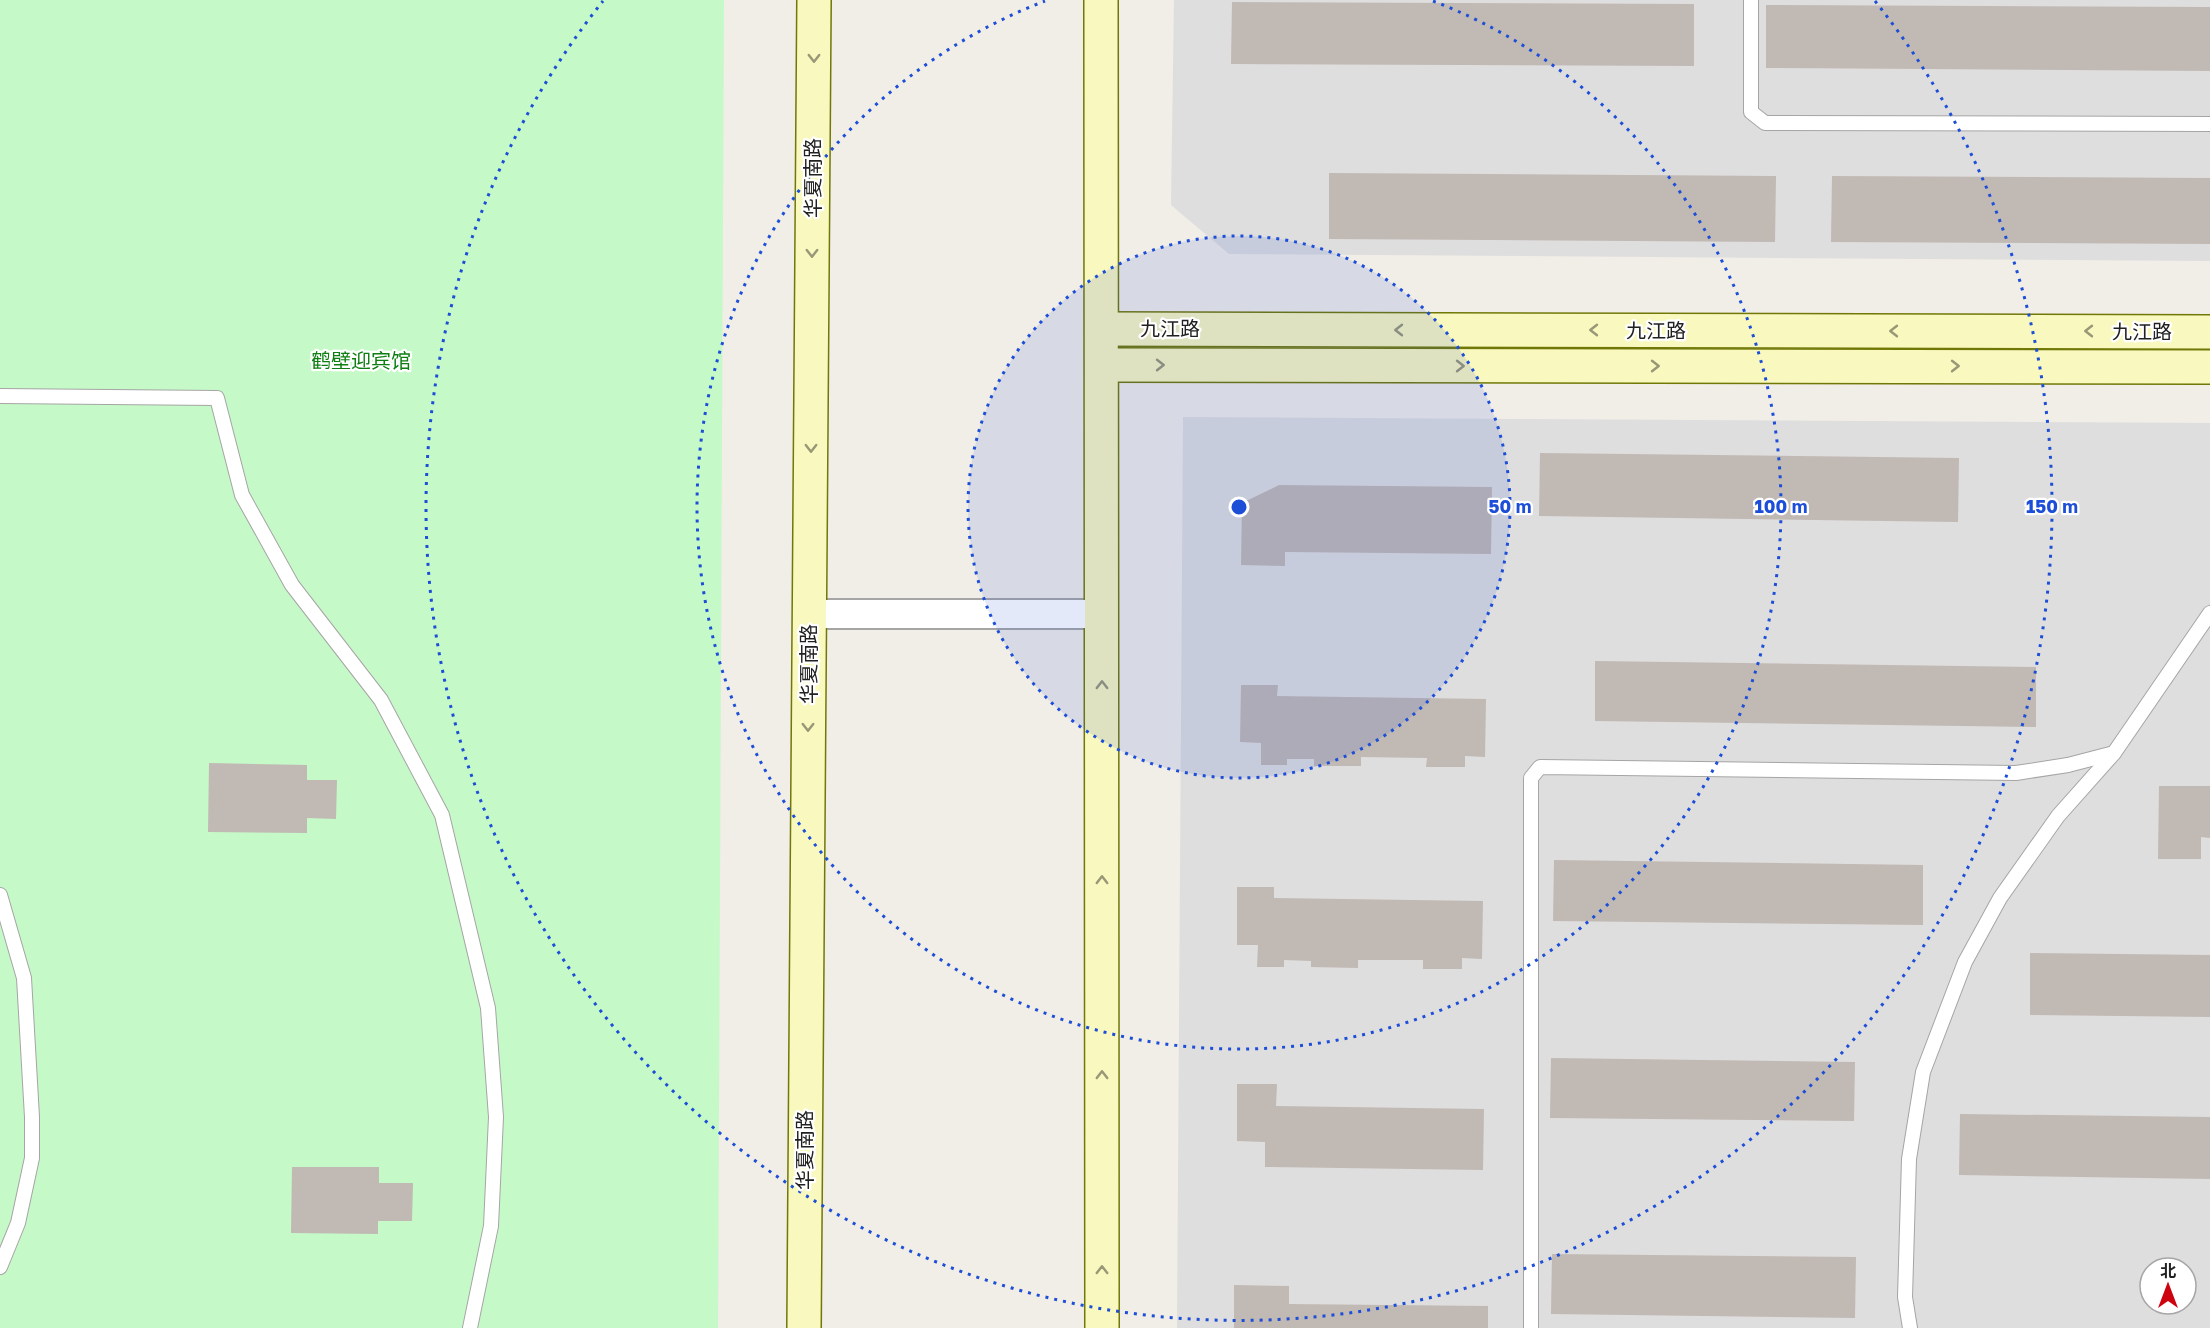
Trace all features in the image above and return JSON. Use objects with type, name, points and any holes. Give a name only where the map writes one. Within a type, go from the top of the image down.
[{"type":"main road","name":"华夏南路","points":[[804,1328],[814,0]]},
{"type":"main road","points":[[1101,0],[1102,1328]]},
{"type":"main road","name":"九江路","points":[[1102,329],[2210,332]]},
{"type":"main road","name":"九江路","points":[[1102,364],[2210,367]]},
{"type":"street","points":[[809,614],[1102,614]]},
{"type":"lane","points":[[1751,0],[1751,112],[1765,123],[2210,124]]},
{"type":"lane","points":[[0,396],[217,398],[242,495],[292,585],[381,700],[442,815],[488,1008],[496,1117],[491,1226],[470,1328]]},
{"type":"lane","points":[[1910,1328],[1905,1297],[1909,1159],[1923,1072],[1965,962],[2000,898],[2058,816],[2114,753],[2210,613]]},
{"type":"lane","points":[[1530,1328],[1531,778],[1540,767],[2016,772],[2068,765],[2114,753]]},
{"type":"lane","points":[[0,895],[24,978],[32,1117],[32,1158],[18,1223],[0,1267]]},
{"type":"shaded area","points":[[1174,0],[2210,0],[2210,261],[1229,254],[1171,205]]},
{"type":"shaded area","points":[[1183,417],[2210,423],[2210,1328],[1177,1328]]},
{"type":"green space","name":"鹤壁迎宾馆","points":[[0,0],[724,0],[718,1328],[0,1328]]},
{"type":"building","points":[[1232,2],[1694,4],[1694,66],[1231,64]]},
{"type":"building","points":[[1766,5],[2210,7],[2210,71],[1766,68]]},
{"type":"building","points":[[1329,173],[1776,176],[1775,242],[1329,239]]},
{"type":"building","points":[[1832,176],[2210,178],[2210,244],[1831,242]]},
{"type":"building","points":[[1540,453],[1959,458],[1958,522],[1539,516]]},
{"type":"building","points":[[1279,485],[1492,487],[1491,554],[1285,552],[1285,566],[1241,565],[1242,503]]},
{"type":"building","points":[[1595,661],[2036,667],[2036,727],[1595,721]]},
{"type":"building","points":[[1241,685],[1278,685],[1277,696],[1486,699],[1485,757],[1465,756],[1465,767],[1426,767],[1427,758],[1361,757],[1361,766],[1314,766],[1314,759],[1287,759],[1287,765],[1261,765],[1261,743],[1240,742]]},
{"type":"building","points":[[209,763],[307,765],[307,780],[337,780],[336,819],[307,818],[307,833],[208,832]]},
{"type":"building","points":[[2159,786],[2210,786],[2210,838],[2201,837],[2201,859],[2158,859]]},
{"type":"building","points":[[1554,860],[1923,865],[1923,925],[1553,921]]},
{"type":"building","points":[[1237,887],[1274,887],[1274,898],[1483,901],[1482,959],[1462,958],[1462,969],[1423,969],[1423,960],[1358,960],[1358,968],[1311,967],[1311,961],[1284,960],[1284,967],[1257,967],[1258,945],[1237,945]]},
{"type":"building","points":[[2030,953],[2210,955],[2210,1017],[2030,1015]]},
{"type":"building","points":[[1551,1058],[1855,1062],[1854,1121],[1550,1118]]},
{"type":"building","points":[[1237,1084],[1277,1084],[1276,1106],[1484,1109],[1483,1170],[1265,1167],[1265,1142],[1237,1141]]},
{"type":"building","points":[[1960,1114],[2210,1117],[2210,1179],[1959,1175]]},
{"type":"building","points":[[292,1167],[379,1167],[379,1183],[413,1183],[412,1221],[378,1221],[378,1234],[291,1233]]},
{"type":"building","points":[[1552,1254],[1856,1257],[1855,1318],[1551,1314]]},
{"type":"building","points":[[1234,1285],[1289,1286],[1289,1304],[1488,1306],[1488,1328],[1234,1328]]}]
